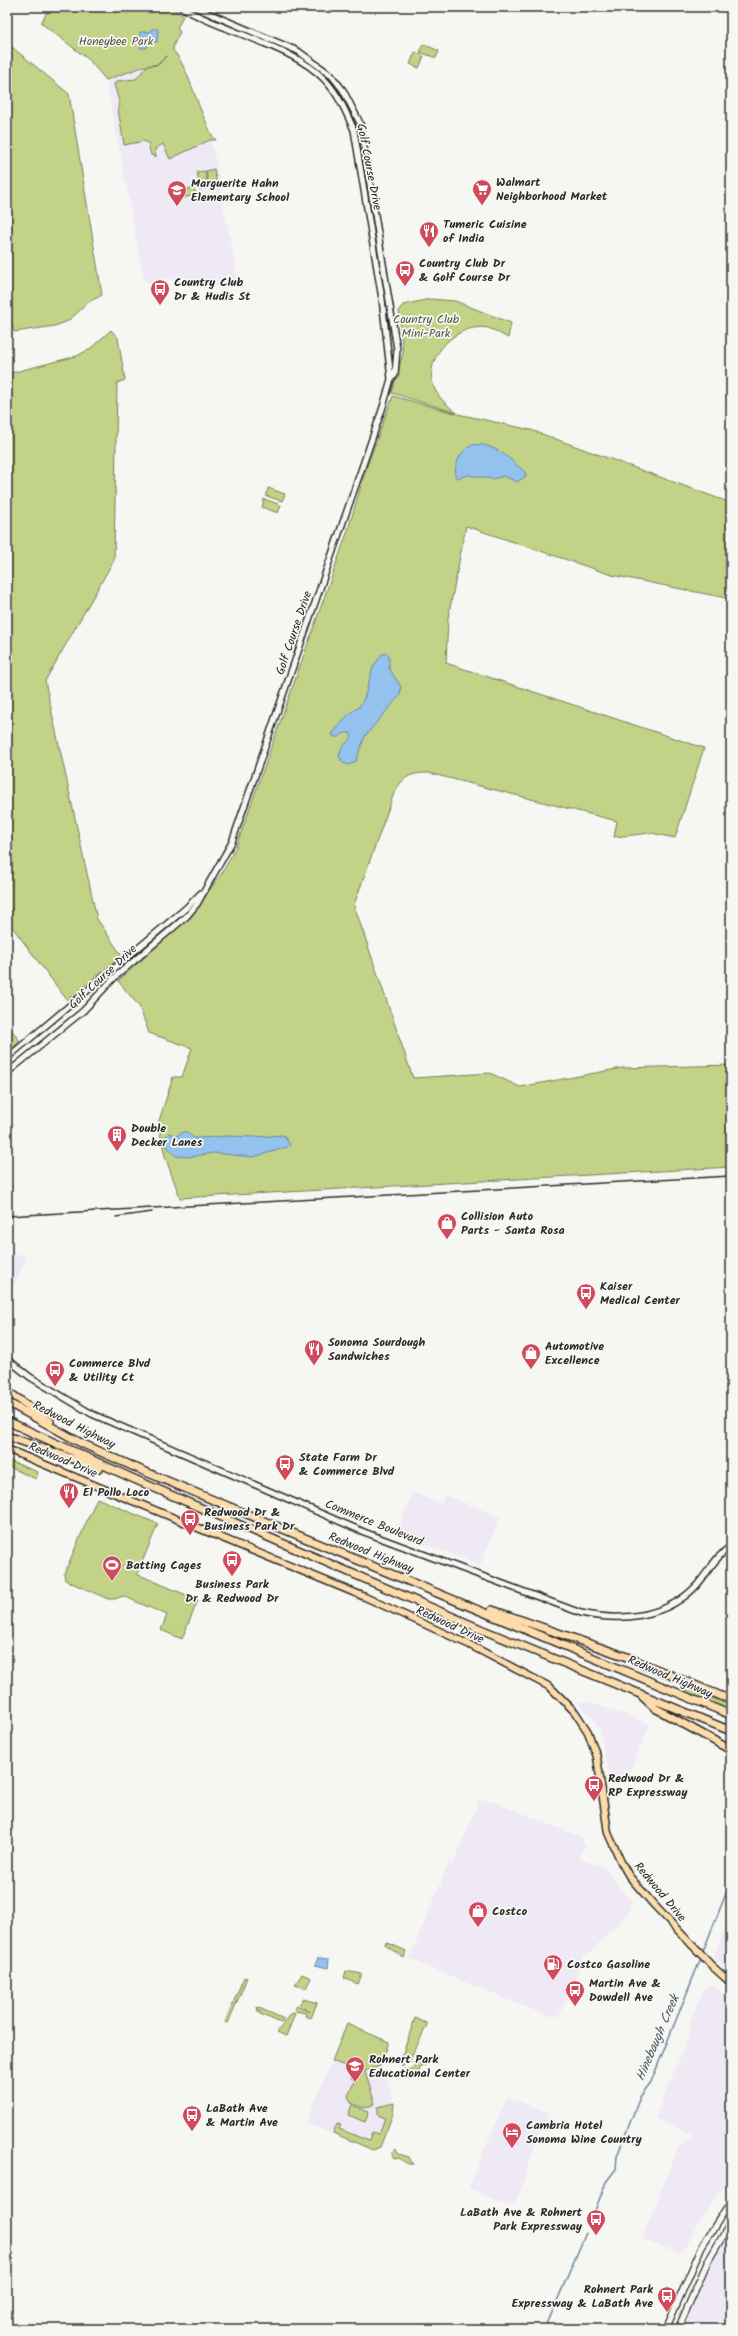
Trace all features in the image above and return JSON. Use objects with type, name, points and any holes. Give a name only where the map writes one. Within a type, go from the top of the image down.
[{"type":"highway","points":[[7,1391],[82,1443]]},
{"type":"highway","name":"Redwood Highway","points":[[7,1402],[82,1443],[146,1472],[402,1577],[731,1715]]},
{"type":"highway","name":"Redwood Highway","points":[[7,1421],[134,1479],[484,1630],[731,1731]]},
{"type":"highway","points":[[7,1436],[134,1479]]},
{"type":"highway","points":[[402,1577],[627,1657],[731,1700]]},
{"type":"highway","points":[[636,1691],[655,1708],[731,1750]]},
{"type":"main road","name":"Redwood Drive","points":[[7,1450],[358,1594],[470,1645],[550,1687],[575,1712],[588,1732],[597,1757],[608,1833],[629,1876],[707,1962],[731,1983]]},
{"type":"main road","points":[[666,2329],[702,2246],[731,2201]]},
{"type":"main road","points":[[678,2329],[707,2263],[731,2222]]},
{"type":"street","name":"Golf Course Drive","points":[[181,7],[198,17],[303,62],[325,80],[344,105],[354,130],[382,299],[391,379]]},
{"type":"street","name":"Golf Course Drive","points":[[7,1074],[83,1011],[115,977],[187,916],[197,904],[232,842],[383,407],[391,379],[396,369],[397,349],[366,155],[360,123],[354,109],[331,75],[311,59],[298,51],[194,7]]},
{"type":"street","name":"Golf Course Drive","points":[[7,1058],[186,908],[206,888]]},
{"type":"street","name":"Commerce Boulevard","points":[[7,1359],[30,1378],[92,1414],[364,1532],[581,1613],[615,1618],[630,1618],[658,1611],[695,1587],[715,1561],[731,1546]]},
{"type":"shaded area","name":"Marguerite Hahn Elementary School","points":[[168,54],[211,139],[238,281],[233,289],[165,279],[145,282],[143,275],[106,80],[145,66],[158,64]]},
{"type":"shaded area","points":[[7,1254],[27,1256],[7,1302]]},
{"type":"shaded area","points":[[413,1492],[441,1504],[445,1495],[500,1517],[480,1565],[395,1533]]},
{"type":"shaded area","points":[[586,1701],[650,1724],[627,1779],[611,1782],[600,1731],[591,1716],[577,1703]]},
{"type":"shaded area","points":[[480,1799],[485,1801],[487,1799],[583,1838],[581,1842],[586,1844],[579,1859],[605,1868],[632,1903],[629,1906],[631,1909],[588,1955],[584,1955],[559,2016],[545,2015],[409,1959],[449,1863],[453,1864]]},
{"type":"shaded area","points":[[731,1915],[731,1974],[713,1957]]},
{"type":"shaded area","points":[[710,1984],[731,2000],[731,2065],[726,2076],[731,2078],[731,2176],[697,2225],[684,2249],[678,2253],[642,2239],[678,2148],[694,2135],[655,2118],[692,2028],[688,2026],[704,1988],[707,1989]]},
{"type":"shaded area","name":"Rohnert Park Educational Center","points":[[347,2024],[389,2042],[381,2062],[394,2103],[393,2114],[380,2147],[373,2150],[306,2123]]},
{"type":"shaded area","points":[[507,2097],[549,2113],[535,2144],[521,2190],[514,2204],[509,2206],[468,2188]]},
{"type":"shaded area","points":[[731,2229],[731,2329],[683,2329],[717,2251]]},
{"type":"green space","name":"Honeybee Park","points":[[50,7],[171,7],[183,16],[177,28],[180,32],[174,44],[173,50],[183,66],[211,133],[216,140],[210,140],[170,159],[163,144],[155,149],[156,157],[151,155],[148,143],[144,141],[124,145],[118,109],[120,105],[114,84],[117,81],[136,79],[147,66],[158,65],[167,56],[158,64],[145,66],[106,80],[88,59],[41,23]]},
{"type":"green space","points":[[7,43],[69,94],[102,295],[89,302],[68,321],[55,326],[14,332],[7,300]]},
{"type":"green space","points":[[423,44],[439,51],[436,58],[420,52]]},
{"type":"green space","points":[[415,52],[424,56],[419,68],[410,64]]},
{"type":"green space","points":[[214,169],[217,185],[209,187],[206,171]]},
{"type":"green space","points":[[205,171],[208,187],[200,189],[197,172]]},
{"type":"green space","points":[[193,188],[197,195],[181,198],[180,191]]},
{"type":"green space","name":"Country Club Mini-Park","points":[[430,299],[455,301],[511,323],[508,338],[488,328],[477,327],[465,330],[455,335],[439,352],[434,363],[432,374],[433,385],[446,404],[457,413],[392,393],[403,353],[399,310],[403,305]]},
{"type":"green space","points":[[111,330],[118,338],[125,380],[117,383],[114,560],[45,681],[97,919],[122,956],[67,1000],[7,920],[7,518],[12,506],[7,498],[7,374],[77,356],[91,348]]},
{"type":"green space","points":[[393,396],[458,414],[531,430],[731,503],[731,599],[612,575],[466,526],[448,618],[446,663],[704,748],[675,838],[651,833],[614,837],[617,821],[429,773],[412,775],[404,779],[394,793],[354,905],[413,1078],[490,1073],[520,1087],[622,1068],[731,1065],[731,1167],[180,1198],[165,1156],[158,1124],[173,1077],[182,1077],[192,1048],[149,1033],[139,1006],[118,981],[190,917],[222,873],[236,847],[347,533],[367,466]]},
{"type":"green space","points":[[268,488],[285,494],[282,501],[266,496]]},
{"type":"green space","points":[[264,499],[281,505],[278,513],[262,507]]},
{"type":"green space","points":[[7,1024],[20,1041],[7,1053]]},
{"type":"green space","points":[[7,1460],[38,1472],[36,1479],[7,1466]]},
{"type":"green space","points":[[97,1498],[158,1524],[137,1574],[198,1600],[182,1639],[161,1630],[167,1615],[123,1596],[115,1599],[108,1599],[65,1580],[64,1574]]},
{"type":"green space","points":[[688,1688],[731,1706],[731,1711],[686,1693]]},
{"type":"green space","points":[[386,1942],[406,1951],[404,1958],[385,1945]]},
{"type":"green space","points":[[346,1971],[362,1974],[358,1984],[344,1978]]},
{"type":"green space","points":[[302,1974],[311,1978],[306,1988],[295,1985]]},
{"type":"green space","points":[[244,1977],[247,1978],[228,2023],[225,2022]]},
{"type":"green space","points":[[303,1999],[317,2003],[311,2018],[305,2016],[306,2013],[294,2011],[296,2006],[310,2012],[299,2005]]},
{"type":"green space","points":[[257,2007],[284,2019],[281,2023],[260,2014]]},
{"type":"green space","points":[[292,2013],[295,2014],[286,2036],[277,2032]]},
{"type":"green space","points":[[415,2018],[426,2023],[427,2025],[410,2060],[412,2062],[408,2062],[402,2067],[399,2056],[403,2053]]},
{"type":"green space","points":[[347,2024],[389,2042],[380,2066],[365,2071],[375,2104],[364,2108],[351,2103],[348,2096],[355,2080],[351,2078],[355,2070],[332,2061]]},
{"type":"green space","points":[[418,2060],[426,2063],[425,2066],[420,2067],[419,2072],[402,2075],[403,2070],[412,2069]]},
{"type":"green space","points":[[394,2103],[393,2114],[380,2147],[373,2150],[333,2133],[337,2123],[341,2124],[339,2129],[369,2141],[372,2132],[379,2134],[385,2118],[378,2115],[378,2107]]},
{"type":"green space","points":[[352,2105],[369,2112],[365,2122],[348,2115]]},
{"type":"green space","points":[[395,2149],[399,2154],[409,2157],[409,2160],[413,2164],[407,2163],[399,2158],[394,2159],[392,2155]]},
{"type":"water","points":[[151,29],[158,29],[157,42],[147,41],[147,48],[140,48],[140,32],[150,32]]},
{"type":"water","points":[[472,445],[488,446],[501,452],[525,472],[526,476],[517,482],[504,476],[493,479],[468,475],[458,478],[455,476],[457,462],[461,454]]},
{"type":"water","points":[[387,653],[389,657],[389,668],[401,687],[400,695],[365,736],[356,761],[349,765],[343,763],[339,756],[342,747],[352,737],[350,733],[344,733],[339,737],[334,737],[332,734],[349,714],[359,707],[364,699],[373,667],[382,654]]},
{"type":"water","points":[[185,1131],[194,1138],[284,1135],[290,1145],[285,1148],[253,1157],[213,1153],[189,1157],[176,1156],[164,1144],[164,1138],[169,1133],[176,1136]]},
{"type":"water","points":[[318,1958],[329,1959],[328,1968],[315,1965]]},
{"type":"waterway","name":"Hinebaugh Creek","points":[[702,1954],[731,1881]]},
{"type":"waterway","name":"Hinebaugh Creek","points":[[591,2221],[606,2182],[616,2169],[617,2156],[640,2097],[651,2082],[701,1958]]},
{"type":"waterway","name":"Hinebaugh Creek","points":[[545,2329],[586,2233]]},
{"type":"railway","points":[[7,1216],[731,1176]]},
{"type":"railway","points":[[116,1217],[152,1212]]},
{"type":"place","name":"Walmart Neighborhood Market","points":[[482,206]]},
{"type":"place","name":"Marguerite Hahn Elementary School","points":[[177,207]]},
{"type":"place","name":"Tumeric Cuisine of India","points":[[429,248]]},
{"type":"place","name":"Country Club Dr & Golf Course Dr","points":[[405,287]]},
{"type":"place","name":"Country Club Dr & Hudis St","points":[[160,306]]},
{"type":"place","name":"Double Decker Lanes","points":[[117,1152]]},
{"type":"place","name":"Collision Auto Parts - Santa Rosa","points":[[447,1240]]},
{"type":"place","name":"Kaiser Medical Center","points":[[586,1310]]},
{"type":"place","name":"Sonoma Sourdough Sandwiches","points":[[314,1366]]},
{"type":"place","name":"Automotive Excellence","points":[[531,1370]]},
{"type":"place","name":"Commerce Blvd & Utility Ct","points":[[55,1387]]},
{"type":"place","name":"State Farm Dr & Commerce Blvd","points":[[285,1481]]},
{"type":"place","name":"El Pollo Loco","points":[[69,1509]]},
{"type":"place","name":"Redwood Dr & Business Park Dr","points":[[190,1536]]},
{"type":"place","name":"Business Park Dr & Redwood Dr","points":[[232,1577]]},
{"type":"place","name":"Batting Cages","points":[[112,1582]]},
{"type":"place","name":"Redwood Dr & RP Expressway","points":[[594,1802]]},
{"type":"place","name":"Costco","points":[[478,1928]]},
{"type":"place","name":"Costco Gasoline","points":[[553,1981]]},
{"type":"place","name":"Martin Ave & Dowdell Ave","points":[[575,2007]]},
{"type":"place","name":"Rohnert Park Educational Center","points":[[355,2083]]},
{"type":"place","name":"LaBath Ave & Martin Ave","points":[[192,2132]]},
{"type":"place","name":"Cambria Hotel Sonoma Wine Country","points":[[512,2149]]},
{"type":"place","name":"LaBath Ave & Rohnert Park Expressway","points":[[596,2236]]},
{"type":"place","name":"Rohnert Park Expressway & LaBath Ave","points":[[667,2313]]}]
